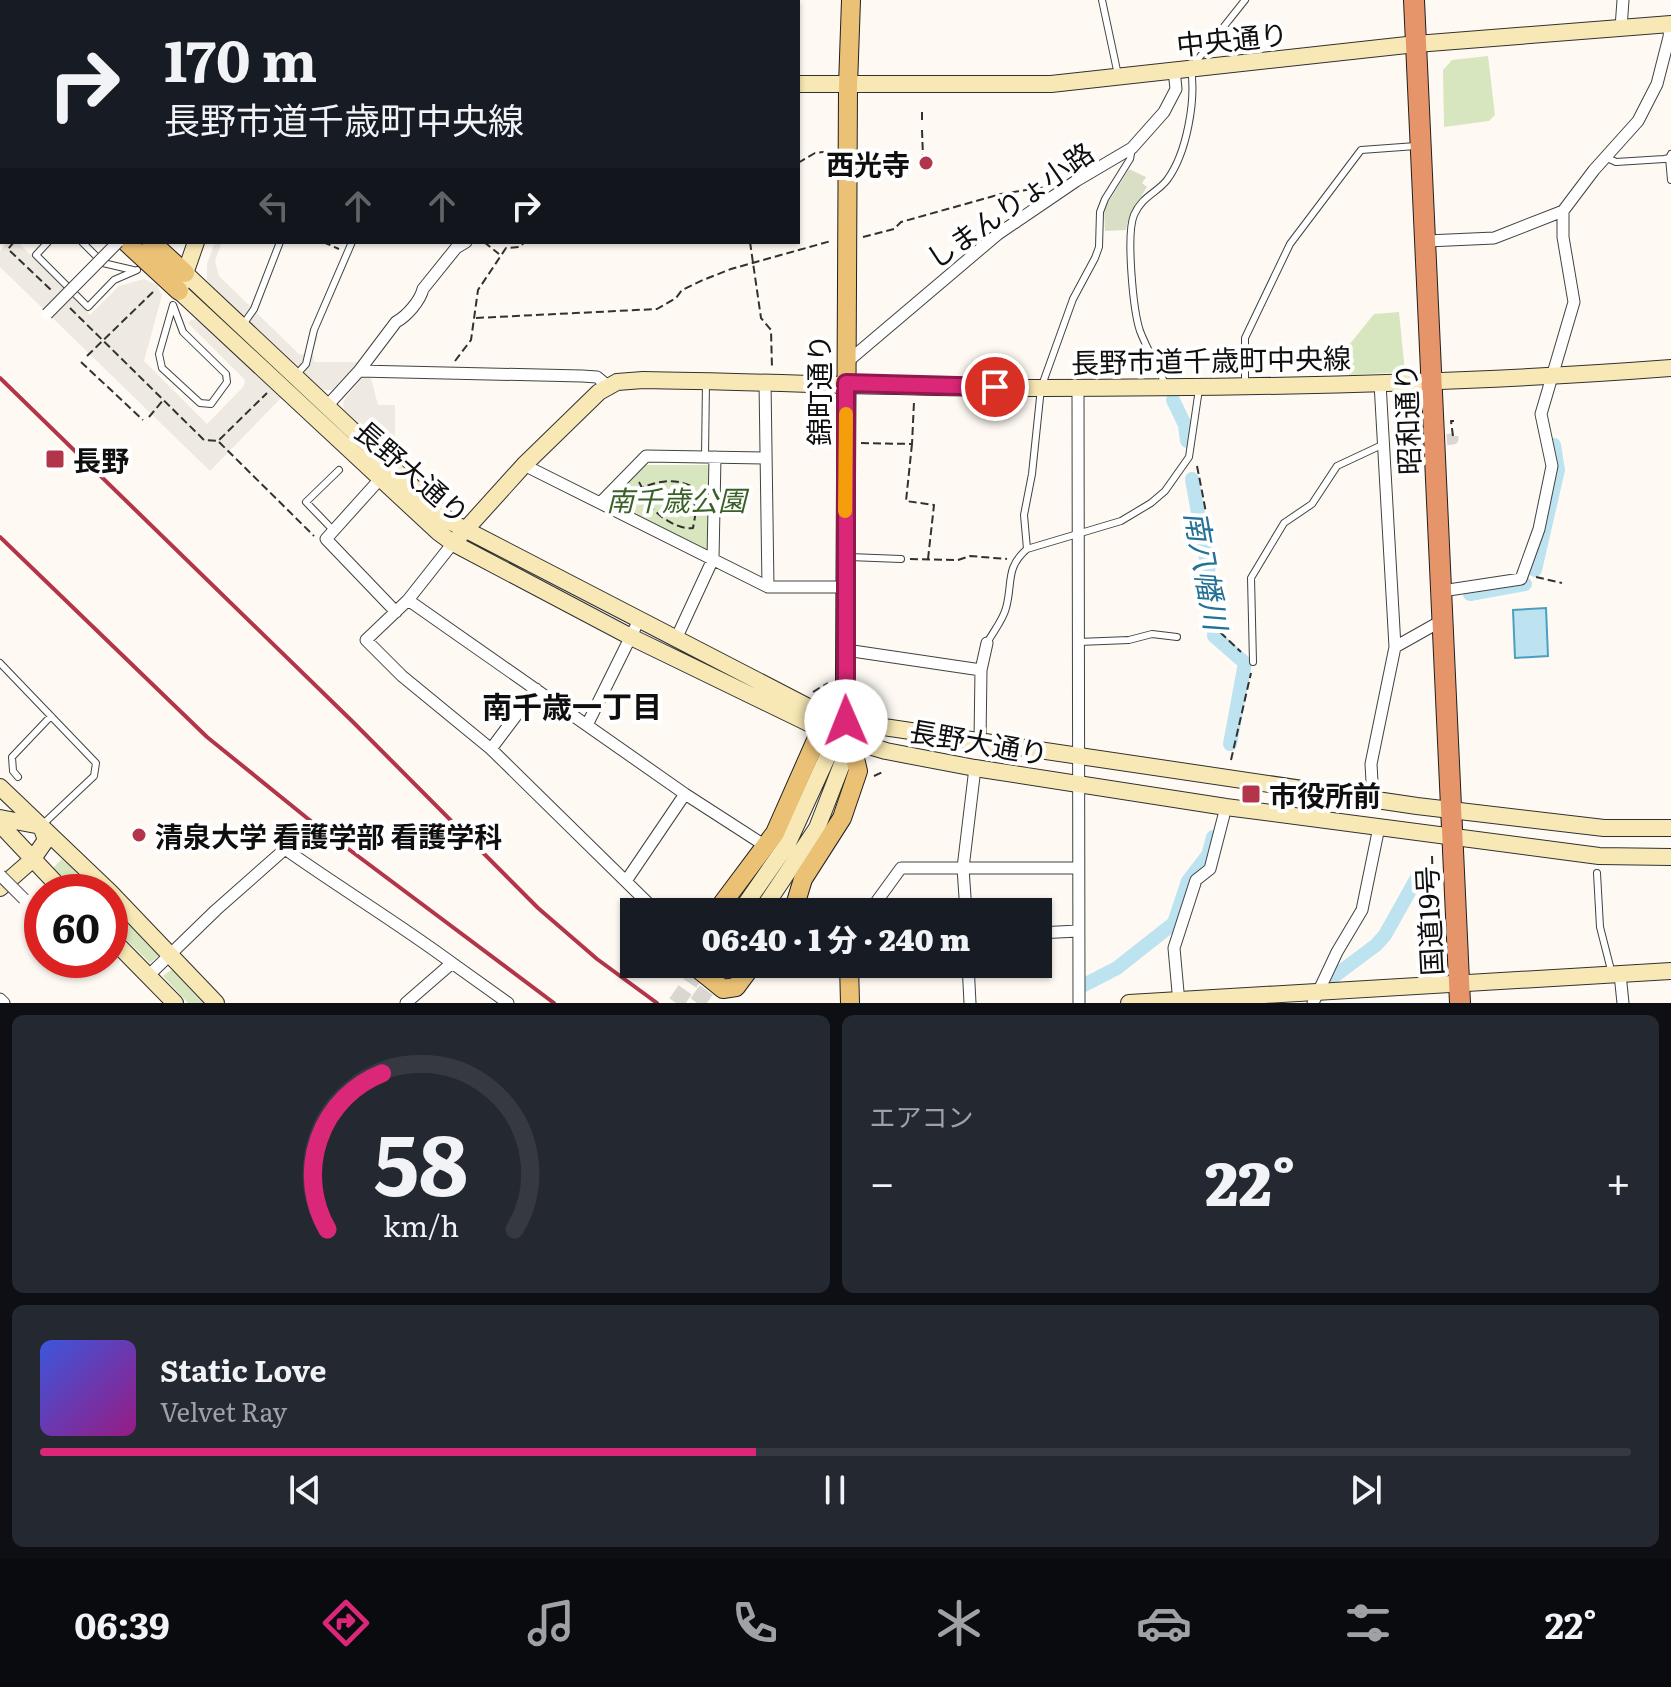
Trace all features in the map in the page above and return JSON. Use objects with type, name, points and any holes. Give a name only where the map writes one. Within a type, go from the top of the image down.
[{"type":"highway","name":"昭和通り","points":[[1414,0],[1452,836]]},
{"type":"highway","name":"国道19号","points":[[1452,836],[1460,993]]},
{"type":"main road","name":"錦町通り","points":[[800,898],[803,879],[842,818],[858,771],[838,732],[852,693],[846,650],[845,587],[851,0]]},
{"type":"main road","points":[[128,244],[157,281],[179,290]]},
{"type":"main road","points":[[152,244],[179,290]]},
{"type":"main road","points":[[726,898],[775,833],[838,732]]},
{"type":"main road","points":[[709,978],[723,989],[736,987],[743,978]]},
{"type":"main road","points":[[849,978],[850,1003]]},
{"type":"street","points":[[1621,28],[1623,0]]},
{"type":"street","name":"中央通り","points":[[800,84],[1051,84],[1416,44],[1621,28],[1670,20]]},
{"type":"street","points":[[1427,241],[1494,238],[1563,211],[1638,121],[1657,84],[1670,20]]},
{"type":"street","name":"しまんりょ小路","points":[[846,362],[998,234],[1065,188],[1132,148],[1164,112],[1183,69]]},
{"type":"street","points":[[1442,591],[1521,579],[1539,529],[1552,466],[1541,414],[1574,302],[1563,237],[1563,211]]},
{"type":"street","points":[[47,314],[116,244]]},
{"type":"street","points":[[179,290],[195,244]]},
{"type":"street","points":[[327,406],[421,296],[423,289],[456,248],[463,244]]},
{"type":"street","name":"長野大通り","points":[[179,290],[214,302],[449,521],[459,537],[639,620],[820,713],[838,732],[980,740],[1451,810],[1604,828],[1671,828]]},
{"type":"street","name":"長野大通り","points":[[179,290],[380,479],[459,537],[631,637],[886,751],[1226,807],[1599,856],[1671,857]]},
{"type":"street","points":[[193,304],[214,302]]},
{"type":"street","name":"長野市道千歳町中央線","points":[[609,387],[617,382],[643,380],[915,385],[1015,392],[1078,387],[1433,382],[1671,368]]},
{"type":"street","points":[[359,371],[597,377],[609,387],[599,392],[524,465],[408,600],[366,640],[402,676],[491,749],[643,898]]},
{"type":"street","points":[[768,587],[766,458],[769,382]]},
{"type":"street","points":[[1373,799],[1371,764],[1395,647],[1380,383]]},
{"type":"street","points":[[1078,387],[1079,1003]]},
{"type":"street","points":[[600,503],[646,456],[766,458]]},
{"type":"street","points":[[676,639],[713,559],[710,457]]},
{"type":"street","points":[[524,465],[768,587],[845,587]]},
{"type":"street","points":[[380,479],[330,535],[396,612]]},
{"type":"street","points":[[408,600],[685,794],[764,845]]},
{"type":"street","points":[[587,725],[639,620]]},
{"type":"street","points":[[1395,647],[1443,620]]},
{"type":"street","points":[[980,740],[981,670],[987,643]]},
{"type":"street","points":[[846,650],[981,670]]},
{"type":"street","points":[[491,749],[536,689]]},
{"type":"street","points":[[750,898],[788,843],[838,732]]},
{"type":"street","points":[[770,898],[817,828],[838,732]]},
{"type":"street","points":[[965,898],[963,868],[975,768]]},
{"type":"street","points":[[0,787],[43,833],[63,846],[92,874]]},
{"type":"street","points":[[626,881],[685,794]]},
{"type":"street","points":[[1179,1002],[1174,948],[1196,880],[1210,869],[1226,807]]},
{"type":"street","points":[[1,825],[43,833]]},
{"type":"street","points":[[1,825],[46,874]]},
{"type":"street","points":[[1315,998],[1362,910],[1379,827]]},
{"type":"street","points":[[8,886],[32,860],[43,833]]},
{"type":"street","points":[[148,976],[285,849],[403,926],[508,1003]]},
{"type":"street","points":[[879,898],[901,868],[1078,868]]},
{"type":"street","points":[[0,875],[24,899]]},
{"type":"street","points":[[128,910],[216,1003]]},
{"type":"street","points":[[1052,932],[1078,931]]},
{"type":"street","points":[[128,955],[175,1003]]},
{"type":"street","points":[[406,1003],[452,963]]},
{"type":"street","points":[[1129,1003],[1460,993],[1616,974],[1671,971]]},
{"type":"street","points":[[1616,974],[1623,1003]]},
{"type":"street","points":[[969,978],[970,1003]]},
{"type":"lane","points":[[1102,0],[1118,76]]},
{"type":"lane","points":[[1166,386],[1139,328],[1133,287],[1133,217],[1146,197],[1167,180],[1185,140],[1194,87],[1183,69],[1245,0]]},
{"type":"lane","points":[[1245,385],[1245,338],[1290,244],[1361,150],[1422,146]]},
{"type":"lane","points":[[1027,549],[1024,515],[1034,461],[1041,388],[1073,299],[1099,247],[1100,212],[1130,159],[1132,148]]},
{"type":"lane","points":[[1605,157],[1616,162],[1670,156],[1671,180]]},
{"type":"lane","points":[[46,244],[36,255],[88,307],[114,280],[137,270]]},
{"type":"lane","points":[[84,244],[103,263],[137,270],[157,281]]},
{"type":"lane","points":[[241,328],[254,309],[279,244]]},
{"type":"lane","points":[[295,377],[306,364],[314,330],[351,244]]},
{"type":"lane","points":[[179,290],[183,332],[226,374],[227,382],[211,404],[200,403],[162,368],[159,354],[179,290]]},
{"type":"lane","points":[[706,381],[710,457]]},
{"type":"lane","points":[[987,643],[1006,610],[1015,559],[1027,549],[1121,521],[1165,491],[1189,457],[1199,385]]},
{"type":"lane","points":[[1253,662],[1251,578],[1284,523],[1312,504],[1337,466],[1384,444]]},
{"type":"lane","points":[[330,535],[306,502],[339,470]]},
{"type":"lane","points":[[845,557],[901,559]]},
{"type":"lane","points":[[1078,642],[1129,640],[1152,634],[1177,637]]},
{"type":"lane","points":[[0,663],[96,763],[94,776],[43,833]]},
{"type":"lane","points":[[18,777],[13,771],[12,757],[51,716]]},
{"type":"lane","points":[[1597,873],[1600,927],[1616,974]]},
{"type":"path","points":[[922,112],[922,121]]},
{"type":"path","points":[[922,130],[923,157]]},
{"type":"path","points":[[800,162],[815,153],[839,151]]},
{"type":"path","points":[[859,238],[894,229],[901,222],[1001,194],[1057,186],[1065,188]]},
{"type":"path","points":[[476,318],[657,309],[691,285],[838,240]]},
{"type":"path","points":[[12,244],[8,249],[50,289]]},
{"type":"path","points":[[328,244],[347,252]]},
{"type":"path","points":[[487,244],[500,254]]},
{"type":"path","points":[[447,372],[471,340],[478,290],[500,254],[506,248],[523,244]]},
{"type":"path","points":[[751,244],[761,318],[771,330],[769,382]]},
{"type":"path","points":[[87,356],[157,281]]},
{"type":"path","points":[[61,299],[204,440],[218,441],[316,537],[330,535]]},
{"type":"path","points":[[81,362],[143,420]]},
{"type":"path","points":[[915,385],[906,501],[934,505],[928,559]]},
{"type":"path","points":[[218,441],[269,391]]},
{"type":"path","points":[[149,417],[164,399]]},
{"type":"path","points":[[1453,436],[1451,421],[1454,421]]},
{"type":"path","points":[[845,443],[912,444]]},
{"type":"path","points":[[1194,454],[1212,541],[1220,632],[1253,662],[1231,760]]},
{"type":"path","points":[[632,471],[643,487],[649,506],[676,525],[693,528],[696,511],[691,486],[659,481],[643,487]]},
{"type":"path","points":[[901,559],[958,560],[970,556],[1015,559]]},
{"type":"path","points":[[1523,574],[1562,583]]},
{"type":"path","points":[[812,692],[829,683]]},
{"type":"path","points":[[852,693],[874,708]]},
{"type":"path","points":[[870,778],[885,771]]},
{"type":"path","points":[[1432,856],[1436,972]]},
{"type":"green space","points":[[1488,56],[1495,115],[1489,121],[1444,127],[1443,70],[1452,60]]},
{"type":"green space","points":[[1129,169],[1146,177],[1142,183],[1147,187],[1129,217],[1126,230],[1105,231],[1104,209]]},
{"type":"green space","points":[[1399,312],[1405,372],[1349,375],[1349,345],[1374,314]]},
{"type":"green space","name":"南千歳公園","points":[[646,465],[708,465],[711,473],[710,548],[705,552],[611,504],[610,500]]},
{"type":"green space","points":[[62,859],[78,874],[59,874],[53,868]]},
{"type":"green space","points":[[128,923],[159,955],[150,963],[128,942]]},
{"type":"green space","points":[[175,967],[210,1003],[188,1003],[163,976]]},
{"type":"shaded area","points":[[6,244],[20,244],[90,315],[119,286],[144,279],[157,285],[162,295],[144,361],[207,424],[244,386],[245,380],[188,323],[191,320],[199,319],[283,396],[210,471],[0,267],[0,251]]},
{"type":"shaded area","points":[[214,244],[221,244],[215,261],[219,276],[300,355],[306,353],[310,340],[318,336],[313,352],[314,362],[358,362],[332,390],[323,390],[211,286],[207,280],[207,264]]},
{"type":"shaded area","points":[[370,374],[378,405],[395,405],[395,447],[391,453],[344,410],[343,402],[364,375]]},
{"type":"water","points":[[1546,608],[1548,656],[1515,658],[1513,610]]},
{"type":"waterway","points":[[1173,400],[1185,425],[1187,441]]},
{"type":"waterway","points":[[1535,570],[1558,470],[1554,445]]},
{"type":"waterway","name":"南八幡川","points":[[1192,479],[1215,609],[1214,636],[1245,663],[1230,744]]},
{"type":"waterway","points":[[1470,594],[1525,584]]},
{"type":"waterway","name":"南八幡川","points":[[1084,985],[1117,968],[1174,923],[1188,881],[1208,855],[1213,837]]},
{"type":"waterway","points":[[1332,978],[1385,935],[1418,876]]},
{"type":"tunnel","points":[[1418,437],[1419,442],[1453,439],[1453,436]]},
{"type":"tunnel","points":[[676,1003],[693,978]]},
{"type":"tunnel","points":[[697,1003],[715,978]]},
{"type":"railway","points":[[0,378],[353,722],[538,908],[597,959],[657,1003]]},
{"type":"railway","points":[[0,537],[207,737],[307,818],[554,1003]]},
{"type":"slow traffic","points":[[845,511],[846,414]]},
{"type":"place","name":"西光寺","points":[[926,163]]},
{"type":"place","name":"長野","points":[[55,459]]},
{"type":"place","name":"市役所前","points":[[1251,794]]},
{"type":"place","name":"清泉大学 看護学部 看護学科","points":[[139,835]]},
{"type":"district","name":"南千歳一丁目","points":[[572,705]]},
{"type":"route","points":[[846,721],[846,383],[995,387]]}]
